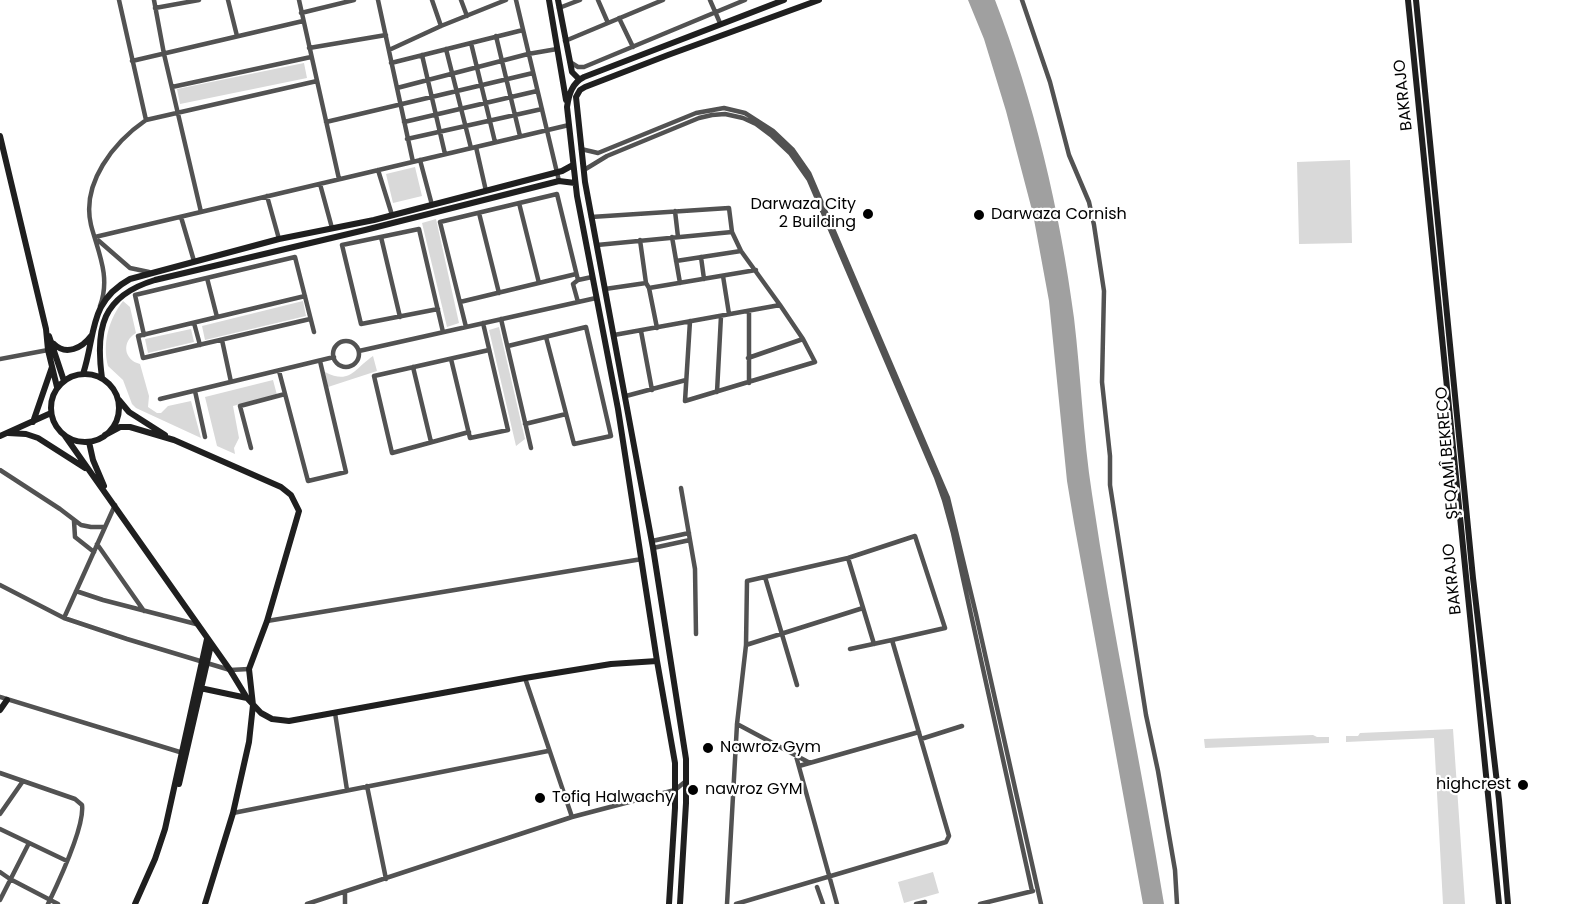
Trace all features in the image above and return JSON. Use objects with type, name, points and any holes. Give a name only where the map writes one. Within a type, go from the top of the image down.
[{"type":"street","points":[[119,0],[146,120]]},
{"type":"street","points":[[154,0],[164,54],[201,212]]},
{"type":"street","points":[[155,8],[199,0]]},
{"type":"street","points":[[228,0],[237,36]]},
{"type":"street","points":[[298,0],[339,179]]},
{"type":"street","points":[[301,12],[354,0]]},
{"type":"street","points":[[378,0],[413,162]]},
{"type":"street","points":[[432,0],[441,26]]},
{"type":"street","points":[[461,0],[467,16]]},
{"type":"street","points":[[389,51],[441,26],[506,0]]},
{"type":"street","points":[[516,0],[560,181]]},
{"type":"street","points":[[549,0],[567,107],[575,180],[621,424],[675,772],[669,904]]},
{"type":"street","points":[[558,0],[569,61],[572,72],[579,79]]},
{"type":"street","points":[[559,8],[580,0]]},
{"type":"street","points":[[598,0],[608,23]]},
{"type":"street","points":[[565,40],[663,0]]},
{"type":"street","points":[[710,0],[720,24]]},
{"type":"street","points":[[569,61],[578,67],[584,67],[745,0]]},
{"type":"street","points":[[567,107],[572,88],[579,79],[784,0]]},
{"type":"street","points":[[680,904],[686,772],[652,544],[585,182],[576,100],[583,88],[819,0]]},
{"type":"street","points":[[1022,0],[1050,82],[1069,155],[1089,202],[1094,225],[1104,291],[1102,382],[1110,456],[1110,485],[1146,715],[1175,870],[1177,904]]},
{"type":"street","name":"BAKRAJO","points":[[1408,0],[1472,595],[1499,904]]},
{"type":"street","name":"ŞEQAMÎ BEKRECO","points":[[1416,0],[1472,595],[1499,800],[1508,904]]},
{"type":"street","points":[[620,18],[633,47]]},
{"type":"street","points":[[132,61],[303,21]]},
{"type":"street","points":[[391,63],[523,30]]},
{"type":"street","points":[[309,48],[386,35]]},
{"type":"street","points":[[496,36],[520,136]]},
{"type":"street","points":[[471,43],[495,142]]},
{"type":"street","points":[[664,45],[668,55]]},
{"type":"street","points":[[446,49],[465,126],[486,191]]},
{"type":"street","points":[[397,88],[528,54],[557,50]]},
{"type":"street","points":[[422,55],[445,154]]},
{"type":"street","points":[[172,87],[312,57]]},
{"type":"street","points":[[326,122],[533,73]]},
{"type":"street","points":[[83,374],[91,336],[104,294],[102,259],[89,205],[96,179],[114,149],[130,131],[146,120],[317,81]]},
{"type":"street","points":[[404,122],[537,91]]},
{"type":"street","points":[[581,149],[598,153],[696,113],[724,108],[745,113],[774,131],[793,150],[809,172],[948,498],[976,614],[1035,890]]},
{"type":"street","points":[[407,139],[542,109]]},
{"type":"street","points":[[584,170],[598,160],[699,118],[726,114],[743,118],[762,128],[790,153],[806,174],[944,500],[1035,890],[1041,904]]},
{"type":"street","points":[[95,237],[569,125]]},
{"type":"street","points":[[0,136],[3,160],[46,329],[48,350],[57,387]]},
{"type":"street","points":[[420,160],[432,205]]},
{"type":"street","points":[[99,309],[121,284],[150,273],[279,239],[432,205],[557,172],[573,165]]},
{"type":"street","points":[[378,170],[392,215]]},
{"type":"street","points":[[102,378],[99,349],[102,329],[110,309],[124,293],[155,280],[560,181],[582,178],[585,182]]},
{"type":"street","points":[[320,184],[332,228]]},
{"type":"street","points":[[466,327],[440,222],[557,194],[577,277],[573,284],[578,302]]},
{"type":"street","points":[[267,196],[279,239]]},
{"type":"street","points":[[519,203],[538,283]]},
{"type":"street","points":[[591,217],[727,207],[732,232],[741,252],[780,305],[814,362],[686,401],[690,321]]},
{"type":"street","points":[[675,211],[676,261],[680,283]]},
{"type":"street","points":[[479,213],[499,293]]},
{"type":"street","points":[[181,216],[194,261]]},
{"type":"street","points":[[438,309],[361,324],[342,246],[419,229],[438,309],[443,332]]},
{"type":"street","points":[[597,245],[732,232]]},
{"type":"street","points":[[305,233],[308,244]]},
{"type":"street","points":[[95,237],[105,249],[134,270],[150,273]]},
{"type":"street","points":[[381,237],[400,317]]},
{"type":"street","points":[[640,240],[657,328]]},
{"type":"street","points":[[676,261],[741,252]]},
{"type":"street","points":[[144,335],[135,295],[295,256],[314,332]]},
{"type":"street","points":[[701,257],[704,279]]},
{"type":"street","points":[[605,289],[680,283],[756,270]]},
{"type":"street","points":[[723,276],[729,314]]},
{"type":"street","points":[[460,302],[538,283],[592,277]]},
{"type":"street","points":[[207,278],[217,317]]},
{"type":"street","points":[[305,296],[138,336],[143,358],[310,318]]},
{"type":"street","points":[[359,351],[596,298]]},
{"type":"street","points":[[614,335],[780,305]]},
{"type":"street","points":[[748,383],[749,311]]},
{"type":"street","points":[[717,392],[720,316]]},
{"type":"street","points":[[501,320],[531,448]]},
{"type":"street","points":[[194,322],[200,345]]},
{"type":"street","points":[[451,358],[470,438],[508,429],[483,323]]},
{"type":"street","points":[[508,346],[586,327],[611,436],[574,444],[546,337]]},
{"type":"street","points":[[46,329],[64,381]]},
{"type":"street","points":[[641,331],[652,390]]},
{"type":"street","points":[[51,340],[57,348],[70,350],[81,347],[91,336]]},
{"type":"street","points":[[748,358],[802,339]]},
{"type":"street","points":[[222,340],[231,382]]},
{"type":"street","points":[[344,341],[353,343],[359,351],[357,362],[350,367],[341,366],[334,357],[335,348],[344,341]]},
{"type":"street","points":[[0,359],[48,350]]},
{"type":"street","points":[[469,432],[392,453],[374,376],[489,350]]},
{"type":"street","points":[[160,399],[334,357]]},
{"type":"street","points":[[279,371],[308,481],[345,472],[320,361]]},
{"type":"street","points":[[33,422],[52,366]]},
{"type":"street","points":[[413,367],[431,442]]},
{"type":"street","points":[[174,440],[129,412],[109,384],[102,378],[91,374],[73,376],[64,381],[57,387],[51,401],[54,423],[108,495],[247,698],[261,713],[277,721],[303,719],[451,690],[611,664],[657,661]]},
{"type":"street","points":[[626,396],[686,380]]},
{"type":"street","points":[[195,391],[205,437]]},
{"type":"street","points":[[251,448],[240,406],[285,394]]},
{"type":"street","points":[[105,435],[116,422],[119,405],[117,397]]},
{"type":"street","points":[[618,409],[625,413],[628,407]]},
{"type":"street","points":[[0,436],[51,413]]},
{"type":"street","points":[[525,424],[566,414]]},
{"type":"street","points":[[621,424],[626,420],[631,424]]},
{"type":"street","points":[[65,436],[73,440],[89,442],[125,426],[174,440],[281,487],[295,501],[298,516],[267,621],[249,669],[254,705],[249,742],[232,813],[205,904]]},
{"type":"street","points":[[8,433],[26,434],[38,438],[88,470]]},
{"type":"street","points":[[89,442],[93,460],[108,495]]},
{"type":"street","points":[[0,470],[60,509],[74,521],[91,527],[105,527]]},
{"type":"street","points":[[681,488],[695,569],[696,634]]},
{"type":"street","points":[[64,618],[115,505]]},
{"type":"street","points":[[74,521],[75,537],[94,552]]},
{"type":"street","points":[[652,544],[689,533]]},
{"type":"street","points":[[727,904],[737,723],[746,645],[747,581],[848,558],[915,536],[945,628],[850,649]]},
{"type":"street","points":[[652,544],[690,540]]},
{"type":"street","points":[[97,544],[144,611]]},
{"type":"street","points":[[848,558],[874,644]]},
{"type":"street","points":[[267,621],[642,559]]},
{"type":"street","points":[[765,576],[797,685]]},
{"type":"street","points":[[0,585],[64,618],[230,670],[249,669]]},
{"type":"street","points":[[76,591],[196,624]]},
{"type":"street","points":[[746,645],[863,608]]},
{"type":"street","points":[[736,904],[946,842],[950,836],[892,640]]},
{"type":"street","points":[[183,753],[209,642]]},
{"type":"street","points":[[137,904],[161,850],[200,688],[204,662]]},
{"type":"street","points":[[525,678],[572,817]]},
{"type":"street","points":[[200,688],[247,698]]},
{"type":"street","points":[[0,697],[183,753]]},
{"type":"street","points":[[0,710],[8,700]]},
{"type":"street","points":[[335,713],[347,790]]},
{"type":"street","points":[[737,723],[810,763]]},
{"type":"street","points":[[921,739],[962,726]]},
{"type":"street","points":[[799,766],[919,732]]},
{"type":"street","points":[[232,813],[548,751]]},
{"type":"street","points":[[796,756],[837,904]]},
{"type":"street","points":[[675,772],[681,774],[686,772]]},
{"type":"street","points":[[0,773],[75,799],[81,804],[80,825],[49,902]]},
{"type":"street","points":[[307,904],[572,817],[675,790],[686,781]]},
{"type":"street","points":[[0,814],[23,782]]},
{"type":"street","points":[[366,786],[386,879]]},
{"type":"street","points":[[675,790],[686,806]]},
{"type":"street","points":[[675,808],[686,806]]},
{"type":"street","points":[[0,829],[67,861]]},
{"type":"street","points":[[0,900],[28,843]]},
{"type":"street","points":[[0,872],[49,902],[58,904]]},
{"type":"street","points":[[818,887],[823,904]]},
{"type":"street","points":[[980,904],[1035,890]]},
{"type":"street","points":[[345,892],[345,904]]},
{"type":"street","points":[[916,904],[925,902]]},
{"type":"shaded area","points":[[968,0],[995,0],[1022,77],[1053,197],[1074,318],[1086,450],[1100,545],[1164,904],[1143,904],[1067,481],[1049,301],[1033,214],[1006,111],[984,39]]},
{"type":"shaded area","points":[[304,63],[307,78],[180,104],[177,89]]},
{"type":"shaded area","points":[[1350,160],[1352,243],[1299,244],[1297,162]]},
{"type":"shaded area","points":[[415,167],[422,196],[393,203],[386,174]]},
{"type":"shaded area","points":[[436,219],[459,323],[447,327],[422,223]]},
{"type":"shaded area","points":[[123,301],[130,307],[136,333],[128,341],[126,350],[131,359],[140,364],[149,396],[148,407],[161,413],[168,406],[191,401],[201,438],[136,408],[132,404],[123,380],[108,366],[106,340],[114,316]]},
{"type":"shaded area","points":[[303,301],[306,316],[205,340],[202,326]]},
{"type":"shaded area","points":[[499,327],[525,439],[516,446],[489,330]]},
{"type":"shaded area","points":[[191,329],[194,342],[148,353],[145,339]]},
{"type":"shaded area","points":[[373,356],[377,371],[328,387],[325,372],[333,376],[346,376]]},
{"type":"shaded area","points":[[273,380],[277,395],[233,406],[239,438],[234,448],[235,454],[217,446],[205,397]]},
{"type":"shaded area","points":[[1453,729],[1465,904],[1443,904],[1434,738],[1346,742],[1346,736],[1358,736],[1360,733]]},
{"type":"shaded area","points":[[1313,735],[1329,737],[1329,743],[1205,748],[1204,739]]},
{"type":"shaded area","points":[[933,872],[939,893],[904,903],[898,882]]},
{"type":"place","name":"Darwaza City 2 Building","points":[[868,214]]},
{"type":"place","name":"Darwaza Cornish","points":[[979,215]]},
{"type":"place","name":"Nawroz Gym","points":[[708,748]]},
{"type":"place","name":"highcrest","points":[[1523,785]]},
{"type":"place","name":"nawroz GYM","points":[[693,790]]},
{"type":"place","name":"Tofiq Halwachy","points":[[540,798]]}]
